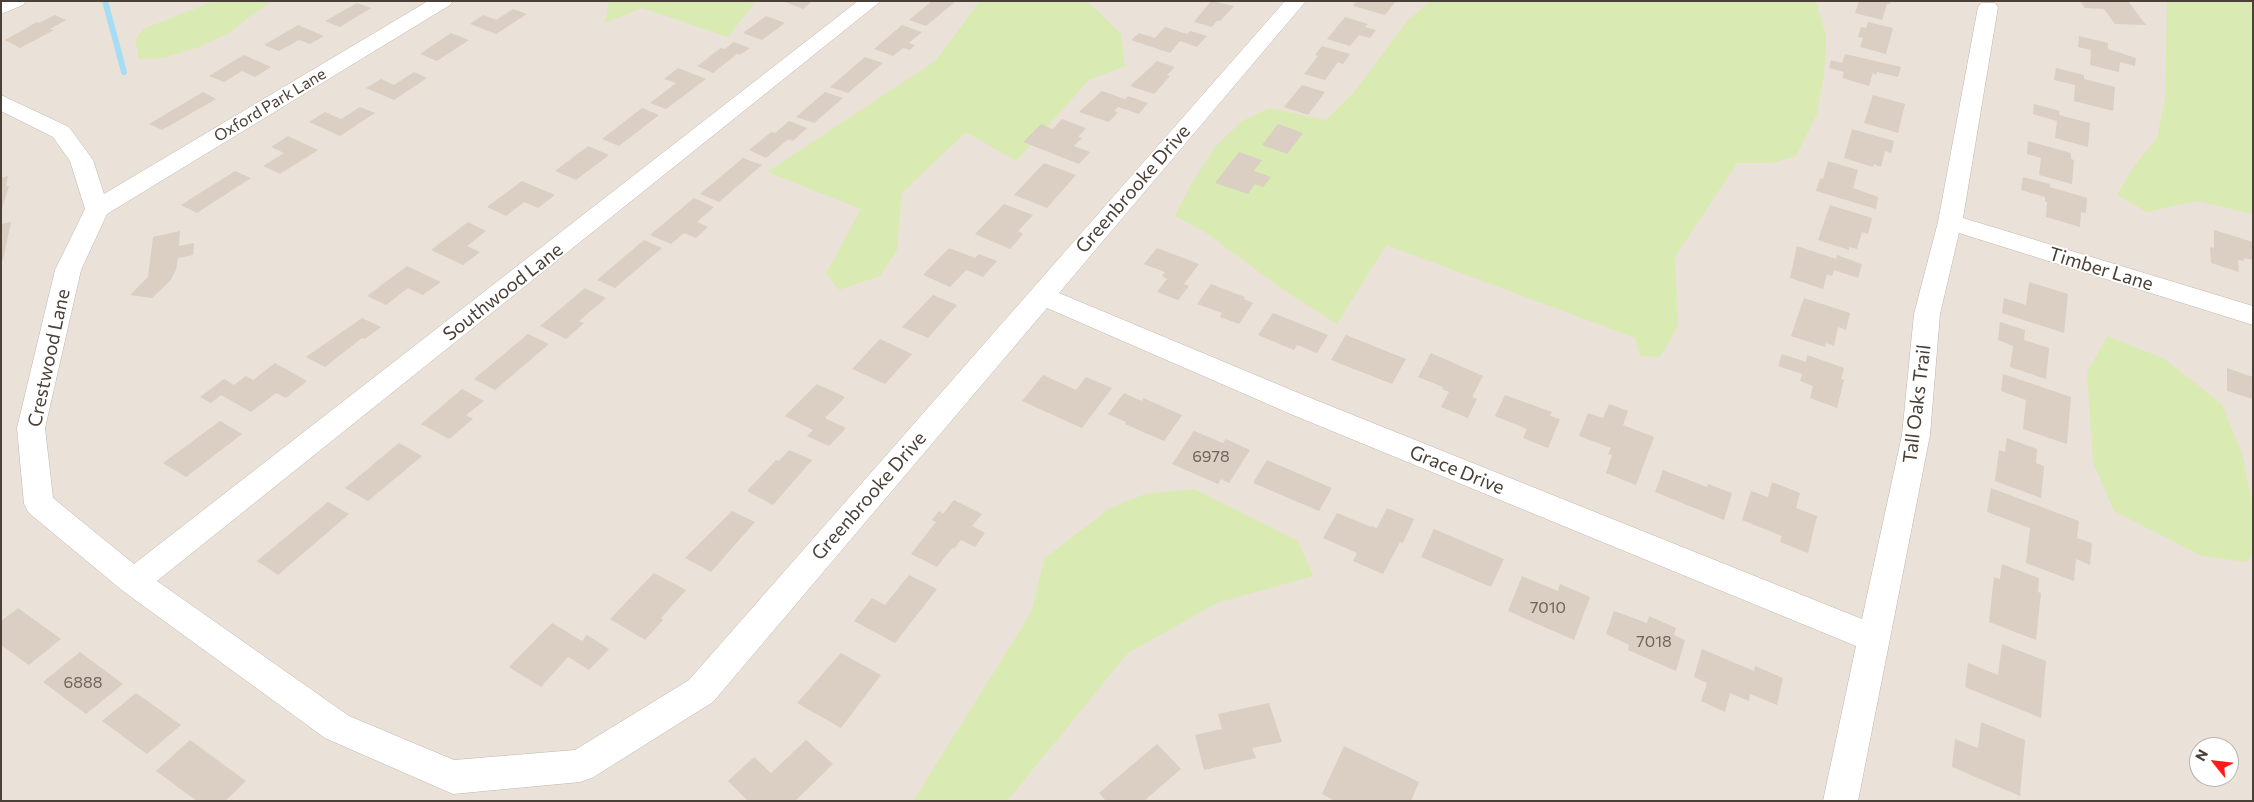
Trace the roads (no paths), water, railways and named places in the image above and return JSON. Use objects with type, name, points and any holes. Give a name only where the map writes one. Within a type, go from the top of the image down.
[{"type":"street","points":[[1,8],[16,1]]},
{"type":"street","name":"Oxford Park Lane","points":[[97,210],[443,1]]},
{"type":"street","name":"Southwood Lane","points":[[134,582],[871,1]]},
{"type":"street","name":"Greenbrooke Drive","points":[[337,727],[453,777],[580,766],[701,692],[1296,1]]},
{"type":"street","name":"Tall Oaks Trail","points":[[1840,801],[1916,436],[1927,314],[1950,222],[1988,8]]},
{"type":"street","points":[[1,102],[62,132],[81,160],[97,210]]},
{"type":"street","name":"Crestwood Lane","points":[[97,210],[68,270],[31,428],[39,504],[134,582],[337,727]]},
{"type":"street","name":"Timber Lane","points":[[1950,222],[2253,316]]},
{"type":"street","name":"Grace Drive","points":[[1042,295],[1303,407],[1875,640]]},
{"type":"waterway","points":[[105,1],[124,72]]}]
